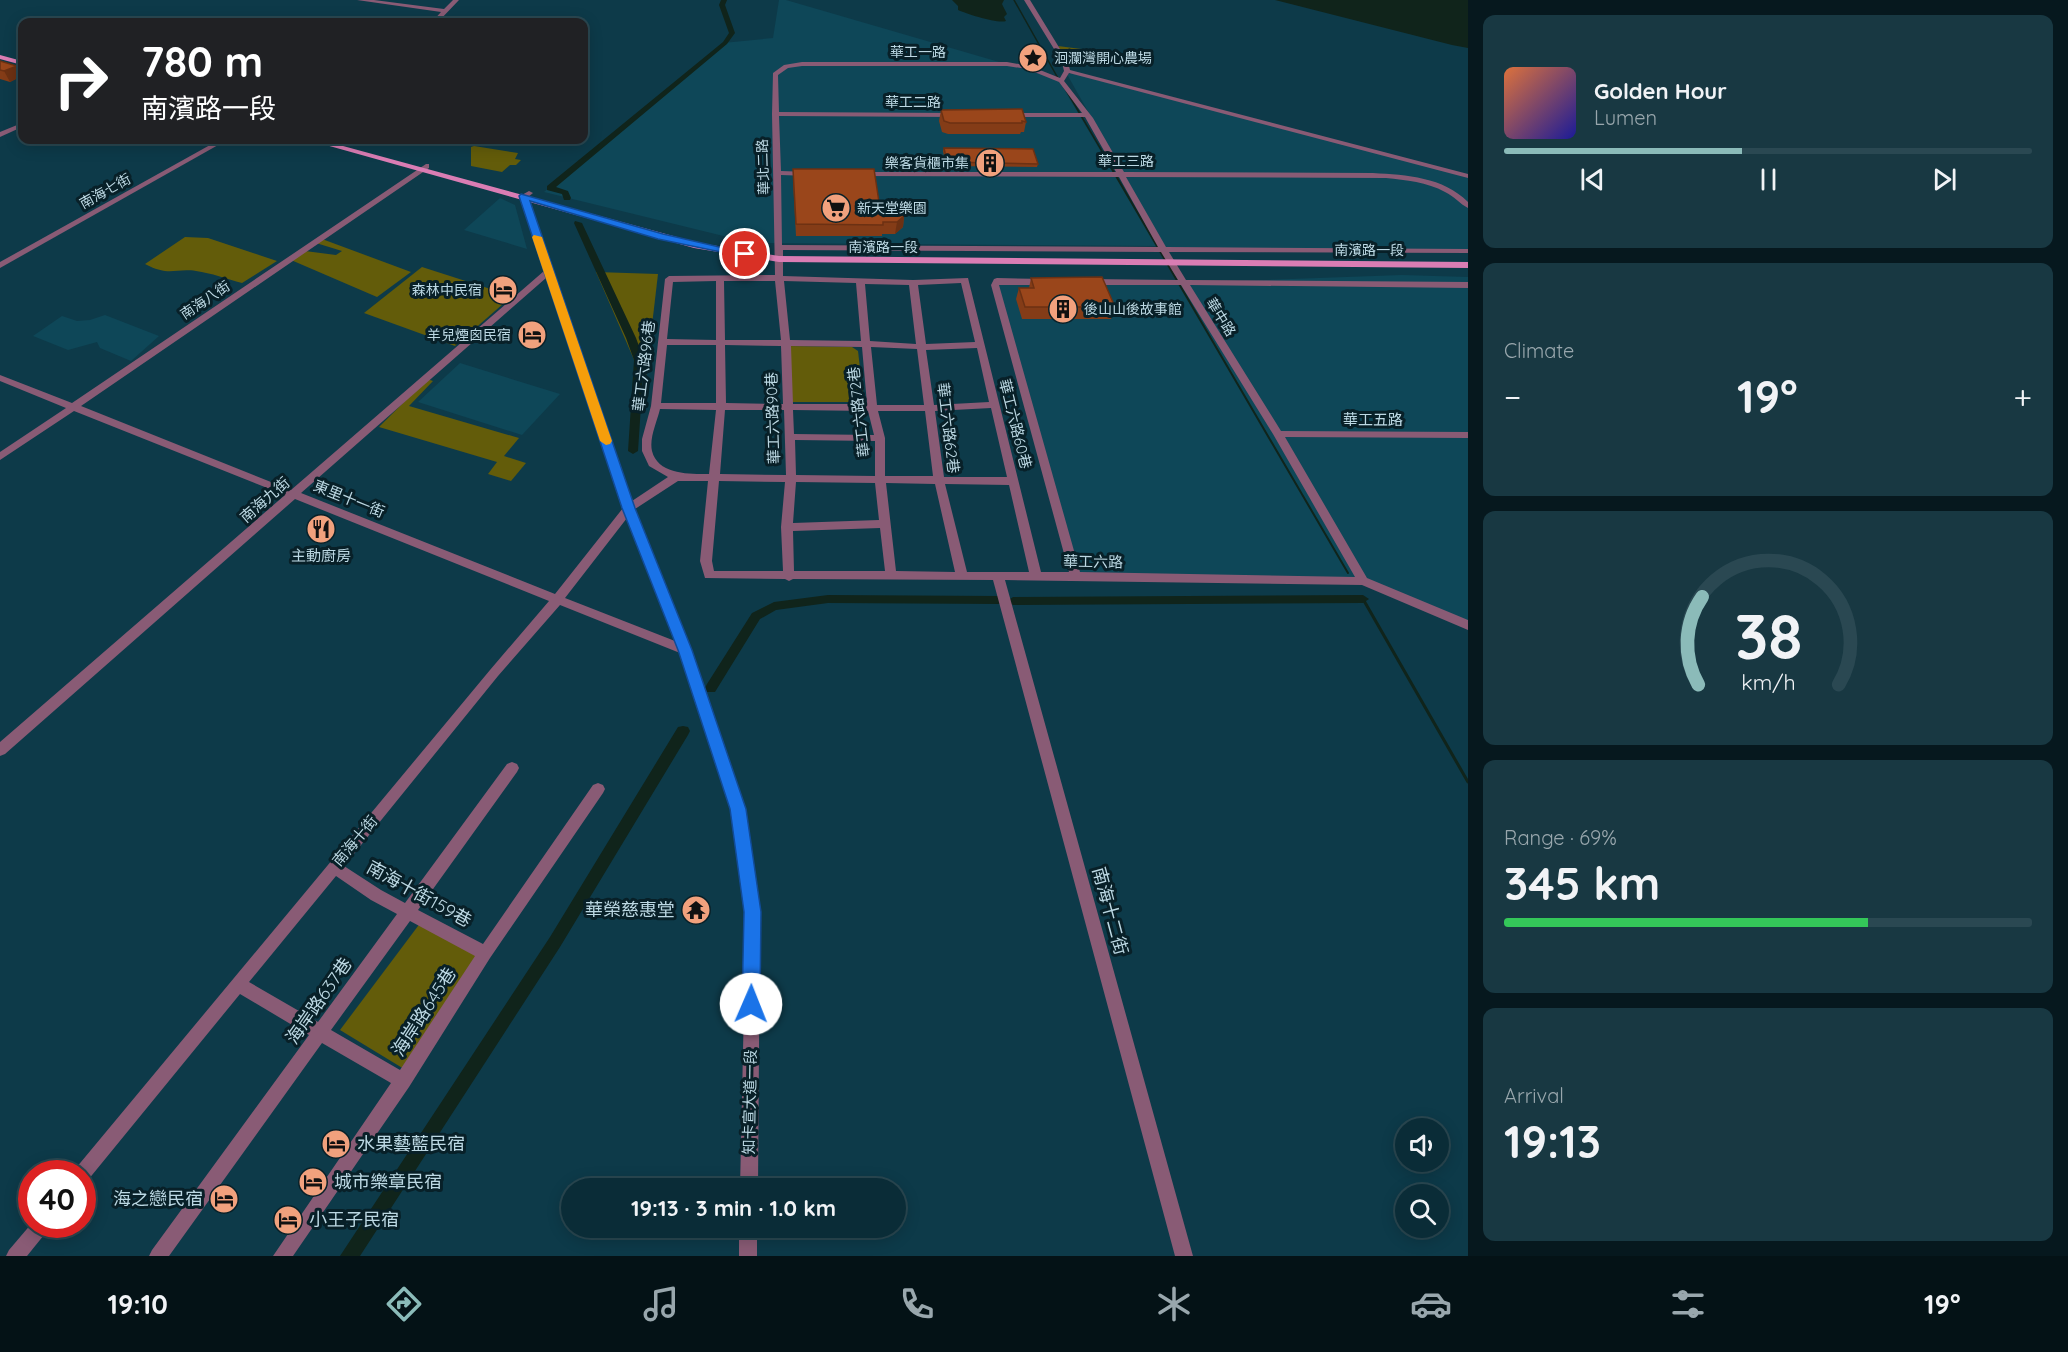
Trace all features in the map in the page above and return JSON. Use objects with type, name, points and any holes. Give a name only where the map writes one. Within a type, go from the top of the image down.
[{"type":"main road","points":[[0,50],[18,55]]},
{"type":"main road","points":[[0,57],[18,62]]},
{"type":"main road","name":"南濱路一段","points":[[329,144],[423,167]]},
{"type":"main road","name":"南濱路一段","points":[[343,144],[709,243],[779,253],[828,256],[1168,257],[1468,263]]},
{"type":"street","points":[[360,0],[444,11]]},
{"type":"street","points":[[438,18],[456,0]]},
{"type":"street","points":[[1027,0],[1067,69],[1468,176]]},
{"type":"street","name":"華工一路","points":[[775,74],[786,66],[802,63],[1007,64],[1028,67],[1061,81]]},
{"type":"street","points":[[1061,81],[1067,69]]},
{"type":"street","name":"華北二路","points":[[775,74],[779,253]]},
{"type":"street","name":"華中路","points":[[1061,81],[1087,115],[1168,257],[1278,434],[1363,581]]},
{"type":"street","name":"華工二路","points":[[775,114],[972,115]]},
{"type":"street","points":[[995,115],[1087,115]]},
{"type":"street","points":[[0,135],[18,127]]},
{"type":"street","name":"南海七街","points":[[0,265],[216,144]]},
{"type":"street","name":"南海八街","points":[[0,457],[423,167]]},
{"type":"street","points":[[777,173],[822,174]]},
{"type":"street","name":"華工三路","points":[[845,174],[1401,177],[1447,188],[1468,206]]},
{"type":"street","name":"知卡宣大道一段","points":[[526,195],[628,508],[685,650],[738,809],[753,912],[748,1178]]},
{"type":"street","points":[[1168,257],[1468,252]]},
{"type":"street","name":"華工六路90巷","points":[[779,253],[779,278],[786,343],[791,479],[786,527],[789,577]]},
{"type":"street","name":"南海九街","points":[[0,750],[549,271]]},
{"type":"street","points":[[714,479],[721,405],[720,279],[779,278],[913,283]]},
{"type":"street","name":"華工六路96巷","points":[[676,477],[653,464],[647,450],[647,439],[656,406],[669,279],[720,279]]},
{"type":"street","name":"華工六路72巷","points":[[860,280],[872,408],[880,438],[880,481],[891,575]]},
{"type":"street","name":"華工六路60巷","points":[[913,283],[965,280],[1035,576]]},
{"type":"street","points":[[1056,282],[998,281],[995,285],[1076,577]]},
{"type":"street","points":[[1079,282],[1468,285]]},
{"type":"street","name":"華工六路62巷","points":[[913,283],[939,480],[962,576]]},
{"type":"street","points":[[662,342],[866,344],[923,348],[979,345]]},
{"type":"street","name":"東里十一街","points":[[0,378],[685,650]]},
{"type":"street","points":[[656,406],[787,405],[931,408],[994,405]]},
{"type":"street","name":"華工五路","points":[[1278,434],[1468,435]]},
{"type":"street","points":[[789,437],[880,438]]},
{"type":"street","points":[[676,477],[1014,481]]},
{"type":"street","name":"南海十街","points":[[93,1160],[558,599],[628,508],[676,477]]},
{"type":"street","name":"華工六路","points":[[714,479],[706,561],[709,575],[1035,576],[1363,581],[1468,625]]},
{"type":"street","points":[[786,527],[885,524]]},
{"type":"street","name":"南海十二街","points":[[998,576],[1184,1256]]},
{"type":"street","name":"海岸路637巷","points":[[158,1256],[512,768]]},
{"type":"street","name":"海岸路645巷","points":[[282,1256],[403,1081],[485,953],[598,789]]},
{"type":"street","name":"南海十街159巷","points":[[334,867],[376,895],[485,953]]},
{"type":"street","points":[[237,984],[403,1081]]},
{"type":"street","points":[[15,1256],[30,1238]]},
{"type":"street","points":[[748,1238],[748,1256]]},
{"type":"shaded area","points":[[779,0],[786,0],[1058,79],[1157,246],[752,243],[544,192],[723,43],[773,38]]},
{"type":"shaded area","points":[[952,0],[1004,0],[1002,4],[1007,14],[1004,17],[1006,21],[990,20],[962,12]]},
{"type":"shaded area","points":[[1275,0],[1468,0],[1468,48],[1452,45]]},
{"type":"shaded area","points":[[1058,46],[1120,54],[1119,59],[1062,52]]},
{"type":"shaded area","points":[[1072,73],[1468,177],[1468,250],[1165,248],[1068,76]]},
{"type":"shaded area","points":[[471,147],[518,153],[515,159],[521,160],[502,172],[471,166]]},
{"type":"shaded area","points":[[500,198],[515,205],[527,249],[464,230]]},
{"type":"shaded area","points":[[185,237],[208,238],[277,261],[242,283],[202,272],[166,271],[145,264]]},
{"type":"shaded area","points":[[322,239],[411,272],[377,297],[291,260],[305,251],[336,255],[342,251],[316,243]]},
{"type":"shaded area","points":[[422,267],[512,296],[455,346],[364,313]]},
{"type":"shaded area","points":[[596,272],[658,274],[645,385]]},
{"type":"shaded area","points":[[1402,275],[1468,277],[1468,625],[1363,581],[1076,577],[997,281],[1184,283]]},
{"type":"shaded area","points":[[105,315],[159,336],[131,361],[100,348],[97,342],[68,350],[33,336],[62,316],[77,321]]},
{"type":"shaded area","points":[[788,346],[852,347],[858,351],[864,402],[789,402]]},
{"type":"shaded area","points":[[460,363],[560,394],[522,435],[418,402]]},
{"type":"shaded area","points":[[427,379],[433,381],[409,406],[519,438],[504,456],[526,463],[511,481],[488,474],[497,462],[379,427]]},
{"type":"shaded area","points":[[421,922],[487,959],[409,1072],[340,1030]]},
{"type":"building","points":[[0,61],[17,66],[4,71],[0,70]]},
{"type":"building","points":[[1022,109],[1026,122],[1022,121],[1022,123],[950,123],[944,121],[941,110]]},
{"type":"building","points":[[944,148],[1033,149],[1038,164],[947,162]]},
{"type":"building","name":"新天堂樂園","points":[[793,169],[874,169],[879,202],[892,202],[904,216],[897,222],[883,222],[883,225],[796,224]]},
{"type":"building","points":[[1102,277],[1115,307],[1025,307],[1019,288],[1034,288],[1031,278]]},
{"type":"waterway","points":[[567,198],[565,193],[550,188],[725,43],[732,33],[722,5],[724,0]]},
{"type":"waterway","points":[[1014,0],[1059,80]]},
{"type":"waterway","points":[[1066,90],[1103,153]]},
{"type":"waterway","points":[[1102,152],[1348,573]]},
{"type":"waterway","points":[[578,223],[639,360],[633,451]]},
{"type":"waterway","points":[[711,688],[756,616],[774,606],[828,599],[999,600]]},
{"type":"waterway","points":[[1363,599],[1468,782]]},
{"type":"waterway","points":[[1013,601],[1363,599]]},
{"type":"waterway","points":[[349,1256],[555,942],[683,731]]},
{"type":"slow traffic","points":[[537,237],[606,441]]},
{"type":"place","name":"洄瀾灣開心農場","points":[[1033,58]]},
{"type":"place","name":"樂客貨櫃市集","points":[[990,163]]},
{"type":"place","name":"新天堂樂園","points":[[836,208]]},
{"type":"place","name":"森林中民宿","points":[[503,290]]},
{"type":"place","name":"後山山後故事館","points":[[1063,309]]},
{"type":"place","name":"羊兒煙囪民宿","points":[[532,335]]},
{"type":"place","name":"主動廚房","points":[[321,529]]},
{"type":"place","name":"華榮慈惠堂","points":[[696,910]]},
{"type":"place","name":"水果藝藍民宿","points":[[336,1144]]},
{"type":"place","name":"城市樂章民宿","points":[[313,1182]]},
{"type":"place","name":"海之戀民宿","points":[[224,1199]]},
{"type":"place","name":"小王子民宿","points":[[288,1220]]},
{"type":"route","points":[[745,254],[662,237],[524,196],[628,508],[685,650],[738,809],[753,912],[751,1004]]}]
